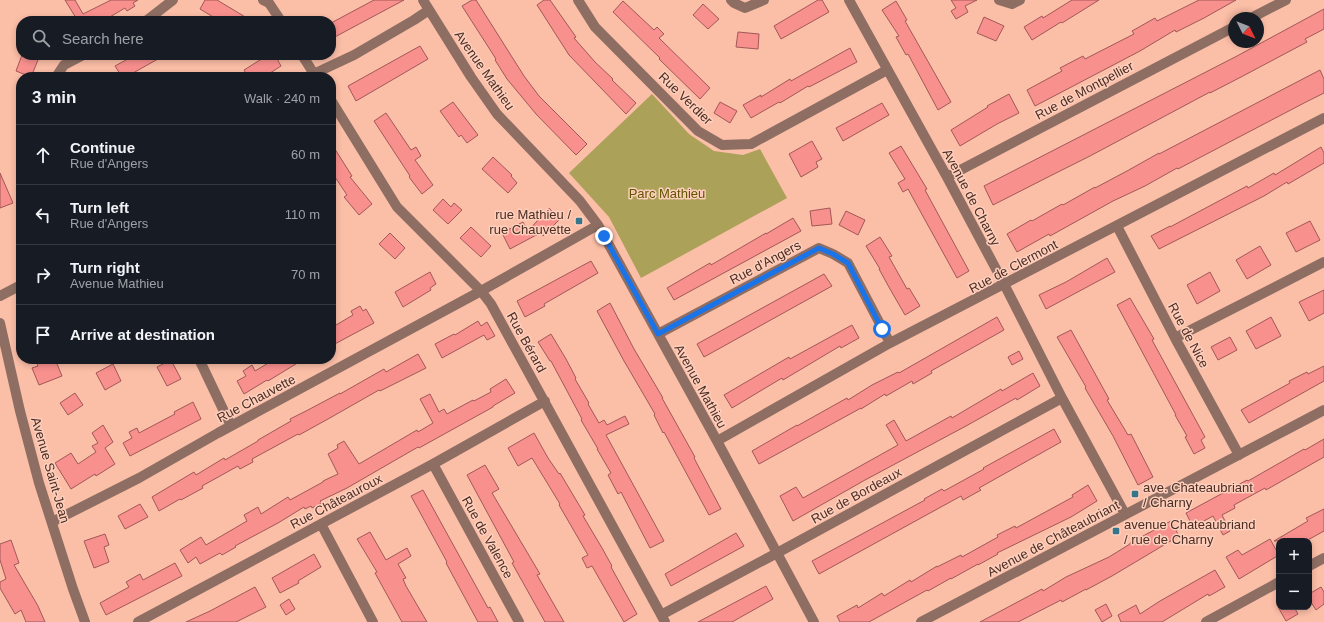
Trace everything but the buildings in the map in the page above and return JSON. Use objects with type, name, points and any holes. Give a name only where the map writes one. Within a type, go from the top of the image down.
[{"type":"street","points":[[152,16],[173,0]]},
{"type":"street","points":[[263,0],[269,3],[278,16]]},
{"type":"street","name":"Avenue Mathieu","points":[[422,0],[471,77],[497,114],[580,201],[598,226],[814,622]]},
{"type":"street","name":"Rue Verdier","points":[[578,0],[596,27],[698,132],[722,144],[751,144],[887,70]]},
{"type":"street","points":[[732,0],[734,3],[745,8],[764,0]]},
{"type":"street","name":"Avenue de Charny","points":[[849,0],[947,177],[1062,398],[1125,514]]},
{"type":"street","points":[[999,0],[1012,4],[1020,0]]},
{"type":"street","points":[[1263,12],[1286,0]]},
{"type":"street","points":[[320,72],[354,55],[429,10]]},
{"type":"street","name":"Rue de Montpellier","points":[[947,177],[1228,30]]},
{"type":"street","points":[[60,72],[64,66],[74,60]]},
{"type":"street","points":[[304,60],[310,72]]},
{"type":"street","name":"Rue Bérard","points":[[336,108],[397,207],[481,291],[491,304],[663,618]]},
{"type":"street","name":"Rue de Clermont","points":[[716,441],[890,344],[1324,118]]},
{"type":"street","name":"Rue Chauvette","points":[[52,522],[139,478],[231,426],[598,226]]},
{"type":"street","name":"Rue de Nice","points":[[1117,226],[1175,338],[1239,455]]},
{"type":"street","name":"Rue d'Angers","points":[[658,334],[819,248],[848,263],[890,344]]},
{"type":"street","points":[[1175,338],[1324,262]]},
{"type":"street","points":[[0,296],[16,288]]},
{"type":"street","name":"Avenue Saint-Jean","points":[[0,323],[25,432],[39,483],[85,622]]},
{"type":"street","points":[[200,364],[231,426]]},
{"type":"street","name":"Rue de Bordeaux","points":[[663,618],[777,553],[1062,398]]},
{"type":"street","name":"Rue Châteauroux","points":[[138,622],[433,464],[545,401]]},
{"type":"street","name":"Avenue de Châteaubriant","points":[[921,622],[1324,410]]},
{"type":"street","name":"Rue de Valence","points":[[433,464],[519,622]]},
{"type":"street","points":[[321,524],[373,622]]},
{"type":"street","points":[[1312,564],[1324,558]]},
{"type":"street","points":[[1206,622],[1276,584]]},
{"type":"green space","name":"Parc Mathieu","points":[[652,94],[689,134],[714,151],[743,155],[760,149],[787,198],[641,278],[609,217],[569,173]]},
{"type":"place","name":"rue Mathieu / rue Chauvette","points":[[579,221]]},
{"type":"place","name":"ave. Chateaubriant / Charny","points":[[1135,494]]},
{"type":"place","name":"avenue Chateaubriand / rue de Charny","points":[[1116,531]]},
{"type":"route","points":[[604,236],[658,334],[819,248],[848,263],[882,329]]}]
